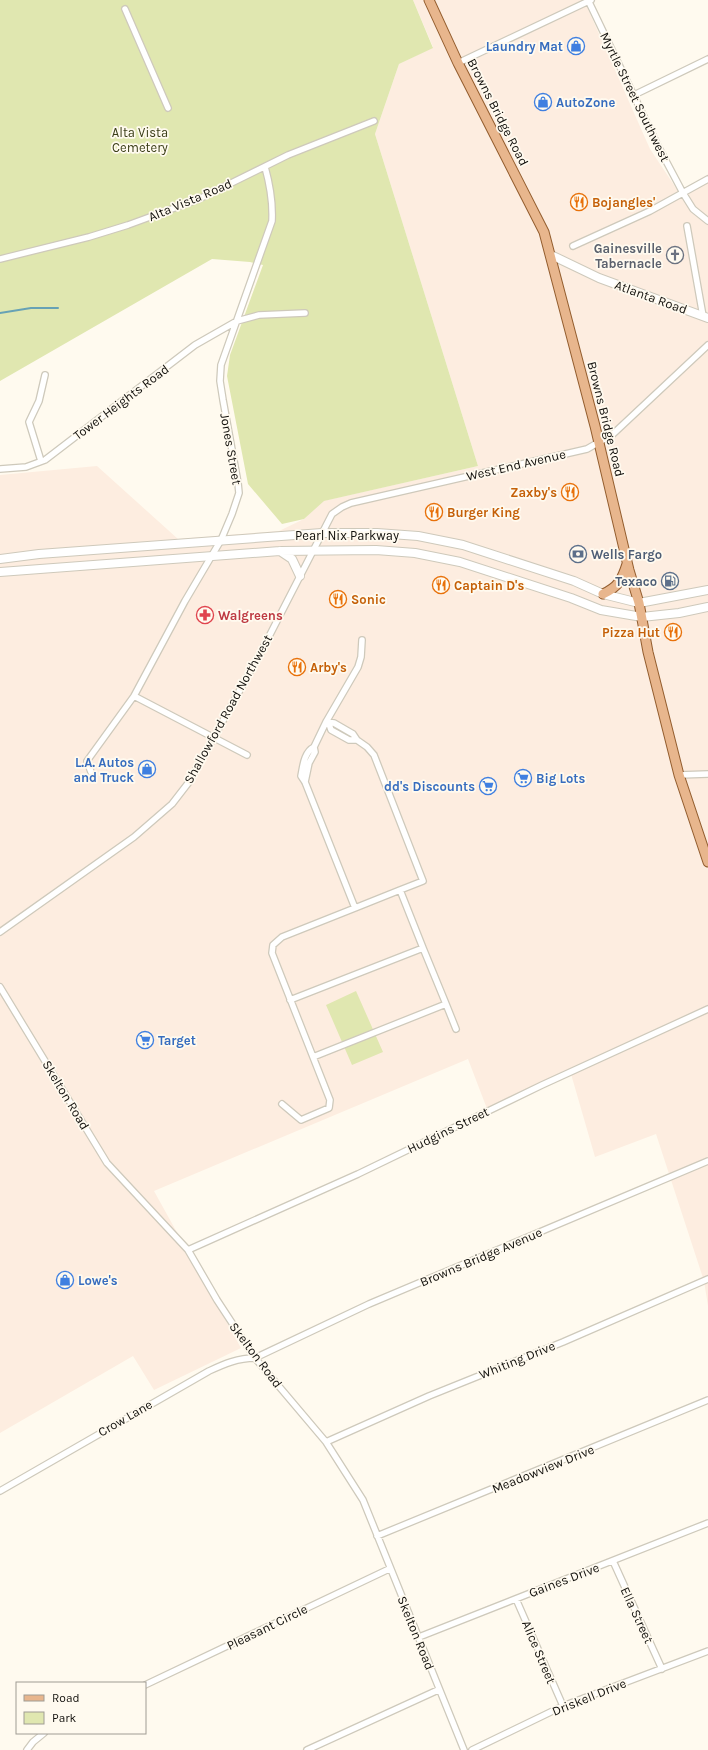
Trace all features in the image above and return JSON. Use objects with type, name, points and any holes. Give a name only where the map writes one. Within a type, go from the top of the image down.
[{"type":"main road","name":"Browns Bridge Road","points":[[429,0],[458,63],[544,232],[599,442],[627,564],[639,603],[648,652],[679,775],[708,862]]},
{"type":"main road","name":"Atlanta Road","points":[[551,255],[599,278],[705,315]]},
{"type":"main road","name":"Pearl Nix Parkway","points":[[0,559],[39,554],[322,533],[377,533],[418,536],[464,546],[574,581],[603,594],[639,603],[708,590]]},
{"type":"main road","name":"Pearl Nix Parkway","points":[[0,572],[280,551],[376,550],[415,553],[460,562],[568,597],[601,610],[642,617],[679,613],[708,607]]},
{"type":"main road","points":[[280,551],[292,559],[300,576]]},
{"type":"main road","points":[[603,594],[616,588],[620,583],[627,564]]},
{"type":"street","points":[[458,63],[589,0]]},
{"type":"street","name":"Myrtle Street Southwest","points":[[589,0],[657,144],[683,193],[692,209],[708,221]]},
{"type":"street","points":[[125,9],[168,108]]},
{"type":"street","points":[[634,94],[708,59]]},
{"type":"street","name":"Alta Vista Road","points":[[0,259],[89,237],[128,225],[199,199],[303,149],[374,121]]},
{"type":"street","name":"Jones Street","points":[[91,772],[87,761],[134,696],[221,540],[239,493],[220,381],[221,365],[272,221],[272,198],[265,167]]},
{"type":"street","points":[[573,246],[650,211],[708,179]]},
{"type":"street","points":[[687,226],[705,315]]},
{"type":"street","name":"Tower Heights Road","points":[[0,470],[26,467],[41,461],[195,345],[237,321],[259,316],[305,313]]},
{"type":"street","name":"West End Avenue","points":[[314,550],[332,514],[351,503],[587,449],[613,434],[708,345]]},
{"type":"street","points":[[41,461],[29,422],[40,400],[45,374]]},
{"type":"street","name":"Shallowford Road Northwest","points":[[0,932],[134,837],[172,804],[189,782],[214,739],[314,550]]},
{"type":"street","points":[[355,908],[305,782],[301,776],[311,749],[314,747],[328,723],[358,667],[362,657],[362,640]]},
{"type":"street","points":[[134,696],[247,755]]},
{"type":"street","points":[[282,1104],[302,1120],[329,1108],[330,1100],[272,953],[273,945],[282,937],[423,881],[374,755],[368,747],[356,740],[352,734],[334,723],[328,723]]},
{"type":"street","points":[[328,723],[331,730],[349,740],[356,740]]},
{"type":"street","points":[[340,735],[344,729]]},
{"type":"street","points":[[679,775],[708,774]]},
{"type":"street","points":[[400,890],[456,1029]]},
{"type":"street","points":[[290,1000],[423,948]]},
{"type":"street","name":"Skelton Road","points":[[0,987],[107,1163],[188,1250],[217,1300],[255,1358],[326,1442],[363,1500],[389,1569],[419,1638],[438,1690],[464,1750]]},
{"type":"street","points":[[313,1057],[446,1004]]},
{"type":"street","name":"Hudgins Street","points":[[188,1250],[358,1174],[542,1084],[708,1009]]},
{"type":"street","name":"Browns Bridge Avenue","points":[[255,1358],[369,1304],[708,1161]]},
{"type":"street","name":"Whiting Drive","points":[[326,1442],[429,1396],[563,1342],[708,1278]]},
{"type":"street","name":"Crow Lane","points":[[0,1490],[209,1370],[243,1358],[255,1358]]},
{"type":"street","name":"Meadowview Drive","points":[[377,1536],[708,1400]]},
{"type":"street","name":"Gaines Drive","points":[[419,1638],[708,1523]]},
{"type":"street","name":"Ella Street","points":[[613,1561],[662,1669]]},
{"type":"street","name":"Pleasant Circle","points":[[146,1685],[389,1569]]},
{"type":"street","name":"Alice Street","points":[[516,1599],[562,1706]]},
{"type":"street","name":"Driskell Drive","points":[[472,1750],[562,1706],[708,1651]]},
{"type":"street","points":[[306,1750],[438,1690]]},
{"type":"street","points":[[27,1750],[33,1742],[43,1734]]},
{"type":"shaded area","points":[[413,0],[584,0],[650,149],[678,191],[708,177],[708,1306],[704,1281],[656,1134],[595,1157],[571,1074],[489,1114],[468,1059],[154,1191],[241,1348],[154,1390],[133,1356],[0,1433],[0,475],[97,466],[178,539],[279,531],[304,519],[323,501],[478,466],[375,134],[399,64],[433,47]]},
{"type":"green space","name":"Alta Vista Cemetery","points":[[0,0],[413,0],[433,48],[399,64],[375,134],[478,466],[324,501],[304,519],[282,524],[248,484],[227,376],[230,355],[263,265],[250,262],[212,259],[0,381]]},
{"type":"green space","points":[[356,991],[383,1052],[352,1065],[326,1005]]},
{"type":"waterway","points":[[0,313],[31,308],[58,308]]},
{"type":"place","name":"Laundry Mat","points":[[576,46]]},
{"type":"place","name":"AutoZone","points":[[543,102]]},
{"type":"place","name":"Bojangles'","points":[[579,202]]},
{"type":"place","name":"Gainesville Tabernacle","points":[[675,255]]},
{"type":"place","name":"Zaxby's","points":[[570,492]]},
{"type":"place","name":"Burger King","points":[[434,512]]},
{"type":"place","name":"Wells Fargo","points":[[578,554]]},
{"type":"place","name":"Texaco","points":[[670,581]]},
{"type":"place","name":"Captain D's","points":[[441,585]]},
{"type":"place","name":"Sonic","points":[[338,599]]},
{"type":"place","name":"Walgreens","points":[[205,615]]},
{"type":"place","name":"Pizza Hut","points":[[673,632]]},
{"type":"place","name":"Arby's","points":[[297,667]]},
{"type":"place","name":"L.A. Autos and Truck","points":[[147,769]]},
{"type":"place","name":"Big Lots","points":[[523,778]]},
{"type":"place","name":"dd's Discounts","points":[[488,786]]},
{"type":"place","name":"Target","points":[[145,1040]]},
{"type":"place","name":"Lowe's","points":[[65,1280]]}]
